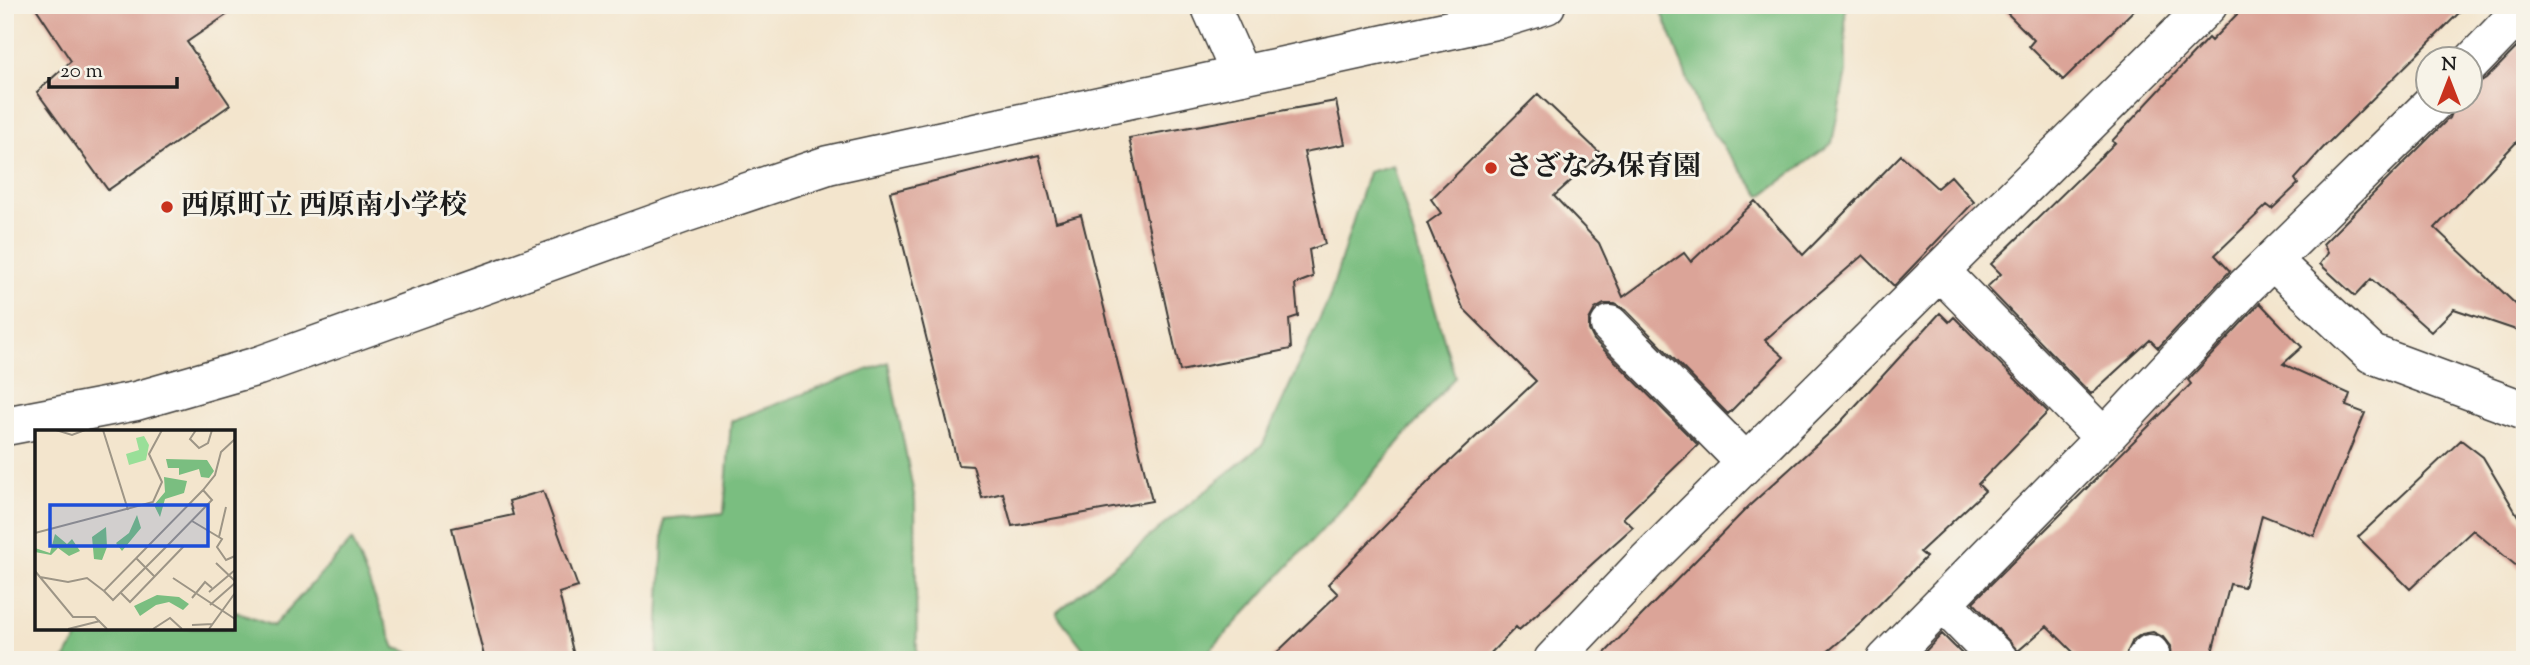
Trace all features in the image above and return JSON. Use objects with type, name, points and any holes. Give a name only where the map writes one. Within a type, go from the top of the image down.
[{"type":"street","points":[[1210,5],[1241,75]]},
{"type":"street","points":[[5,426],[136,401],[258,366],[685,213],[828,165],[1500,19],[1546,5]]},
{"type":"street","points":[[1553,660],[1746,463],[2207,5]]},
{"type":"street","points":[[2484,49],[2525,7]]},
{"type":"street","points":[[1886,660],[2273,261],[2420,116]]},
{"type":"street","points":[[2273,261],[2372,354],[2525,411]]},
{"type":"street","points":[[1940,271],[2104,438]]},
{"type":"street","points":[[1610,325],[1746,463]]},
{"type":"street","points":[[1943,603],[1998,660]]},
{"type":"green space","points":[[1666,5],[1845,5],[1846,72],[1832,143],[1761,196],[1703,120],[1661,9]]},
{"type":"green space","points":[[1393,165],[1455,377],[1352,498],[1201,660],[1092,660],[1056,613],[1263,444],[1329,299],[1368,172]]},
{"type":"green space","points":[[888,362],[915,500],[917,660],[657,660],[664,519],[724,513],[731,421]]},
{"type":"green space","points":[[352,540],[395,648],[434,660],[64,660],[78,638],[76,630],[234,630],[234,611],[273,626]]},
{"type":"building","points":[[34,5],[241,5],[187,42],[230,105],[108,190],[37,92],[71,61]]},
{"type":"building","points":[[1999,5],[2139,5],[2063,80],[2029,46],[2034,40]]},
{"type":"building","points":[[2246,5],[2467,5],[2426,46],[2414,46],[2414,58],[2323,148],[2295,179],[2298,184],[2272,209],[2267,205],[2215,255],[2230,271],[2158,348],[2150,340],[2091,394],[1987,287],[2001,274],[1991,264],[2115,143],[2112,141],[2208,38],[2211,41]]},
{"type":"building","points":[[2525,39],[2525,133],[2435,228],[2525,313],[2525,333],[2454,309],[2431,332],[2371,279],[2355,296],[2320,264],[2328,253],[2323,244],[2450,116],[2484,116],[2486,79]]},
{"type":"building","points":[[1538,94],[1601,154],[1554,196],[1599,243],[1623,297],[1684,253],[1691,262],[1755,201],[1803,255],[1901,155],[1937,188],[1951,176],[1974,202],[1894,286],[1863,255],[1765,340],[1784,357],[1728,414],[1626,310],[1615,304],[1604,304],[1595,309],[1589,320],[1589,330],[1594,340],[1698,445],[1623,518],[1633,527],[1519,630],[1516,627],[1484,660],[1269,660],[1338,594],[1328,584],[1436,474],[1536,381],[1463,308],[1427,223],[1441,213],[1431,199]]},
{"type":"building","points":[[1336,101],[1345,144],[1304,152],[1325,244],[1309,250],[1313,277],[1295,284],[1298,316],[1289,319],[1291,349],[1180,371],[1129,138]]},
{"type":"building","points":[[1039,155],[1056,222],[1081,215],[1152,501],[1012,526],[1003,493],[982,498],[973,466],[958,465],[890,192]]},
{"type":"building","points":[[2260,303],[2302,347],[2283,364],[2350,394],[2346,406],[2365,413],[2314,536],[2262,515],[2244,587],[2230,584],[2210,660],[2171,660],[2170,646],[2163,637],[2153,632],[2142,634],[2133,640],[2124,660],[2081,660],[2047,626],[2018,651],[1973,602],[2191,384],[2188,380]]},
{"type":"building","points":[[1940,313],[1949,322],[1954,317],[2048,412],[1978,484],[1985,491],[1920,552],[1926,557],[1862,622],[1818,660],[1598,660],[1749,506],[1836,427]]},
{"type":"building","points":[[2461,440],[2483,457],[2525,528],[2525,573],[2473,530],[2410,589],[2358,537]]},
{"type":"building","points":[[543,491],[578,587],[559,593],[575,660],[485,660],[452,528],[513,515],[509,501]]},
{"type":"building","points":[[1942,634],[1968,660],[1917,660]]},
{"type":"place","name":"さざなみ保育園","points":[[1491,168]]},
{"type":"place","name":"西原町立 西原南小学校","points":[[167,207]]}]
